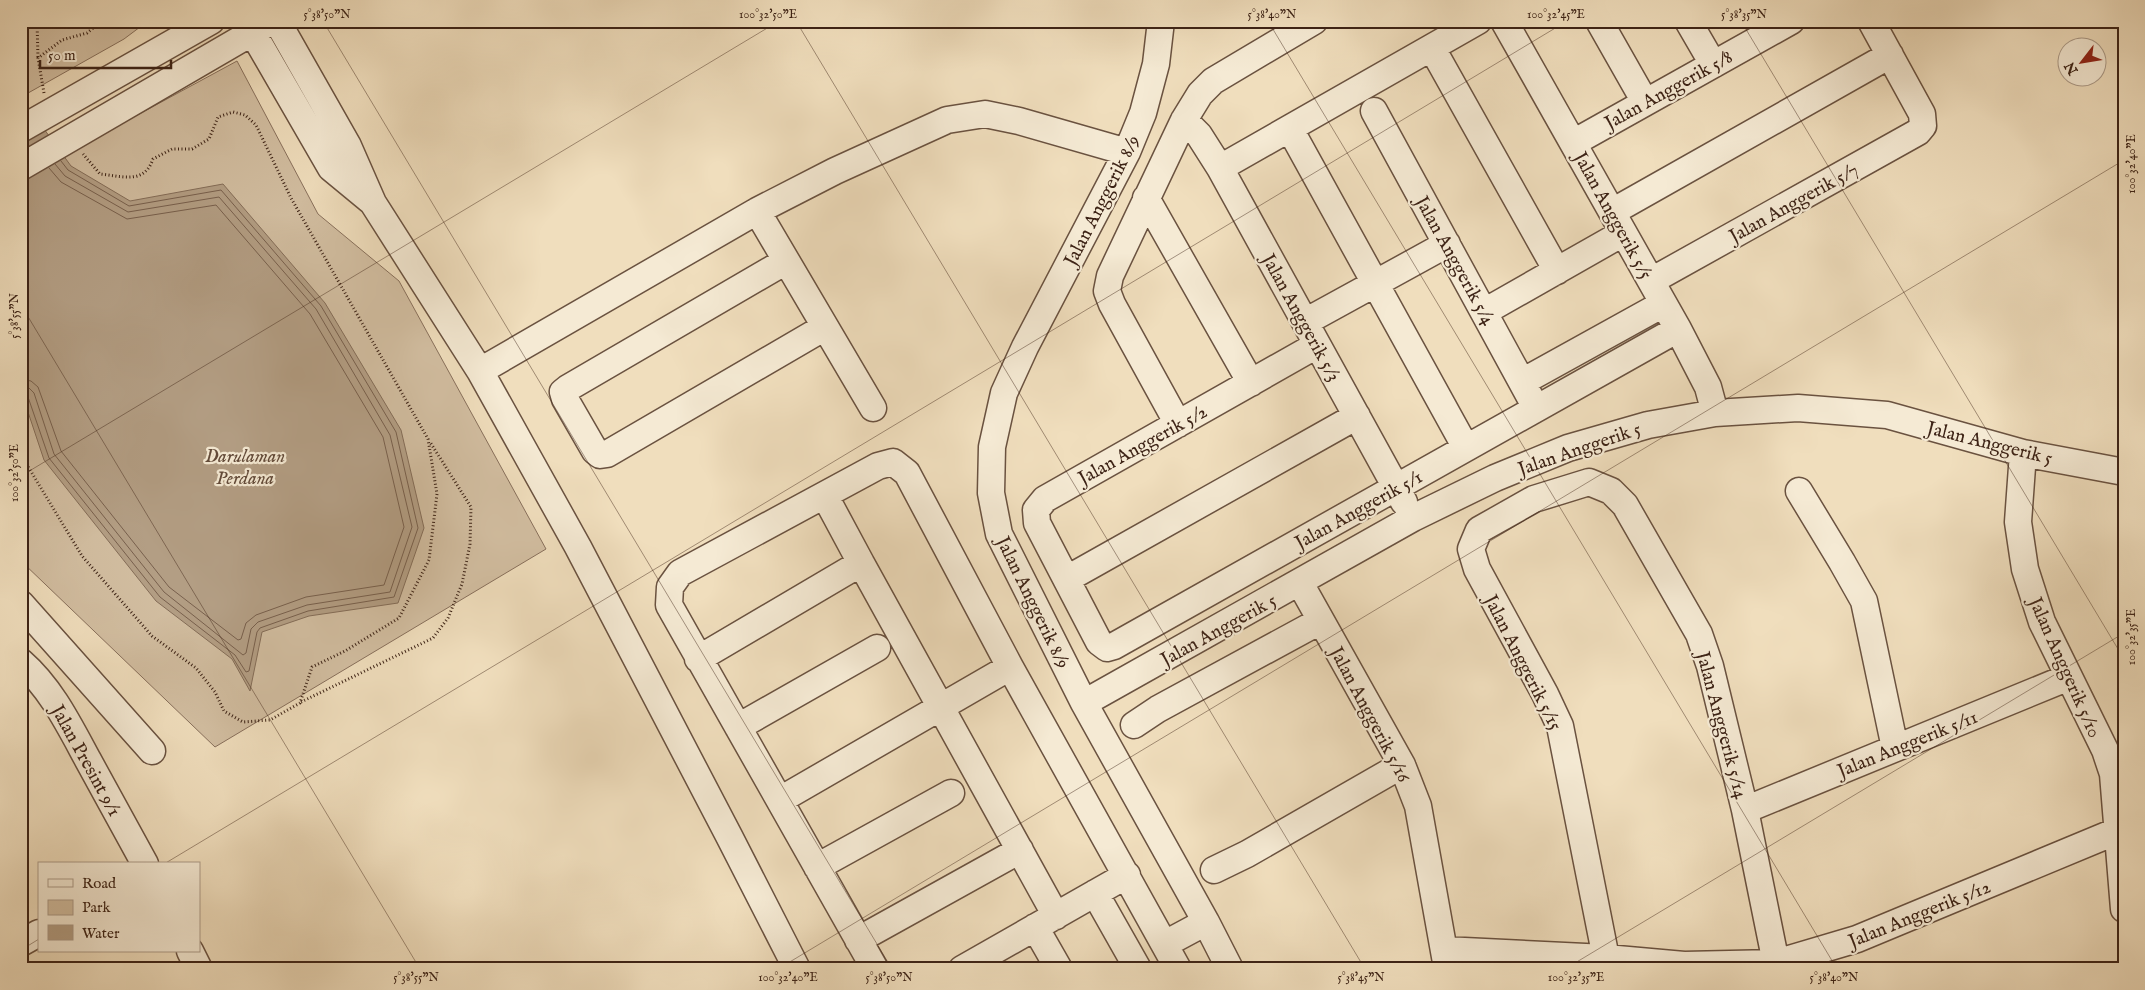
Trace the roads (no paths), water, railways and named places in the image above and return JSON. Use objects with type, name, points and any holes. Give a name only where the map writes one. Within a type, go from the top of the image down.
[{"type":"street","points":[[38,119],[136,64],[189,28],[211,21]]},
{"type":"street","points":[[277,21],[348,146],[373,203],[480,371],[578,547],[725,827],[796,969]]},
{"type":"street","name":"Jalan Anggerik 8/9","points":[[1160,21],[1156,64],[1146,105],[1126,152],[1025,347],[1004,393],[992,447],[992,493],[999,534],[1084,703],[1206,922],[1230,969]]},
{"type":"street","points":[[1178,424],[1112,304],[1107,291],[1110,276],[1184,120],[1200,94],[1213,81],[1314,21]]},
{"type":"street","points":[[1220,168],[1478,21]]},
{"type":"street","name":"Jalan Anggerik 5/5","points":[[1504,21],[1678,329],[1708,387],[1715,413]]},
{"type":"street","points":[[1599,21],[1645,102]]},
{"type":"street","points":[[1688,21],[1713,64]]},
{"type":"street","points":[[1484,312],[1557,271],[1618,223],[1890,55],[1871,21]]},
{"type":"street","name":"Jalan Anggerik 5/8","points":[[1572,142],[1786,22]]},
{"type":"street","points":[[21,167],[211,56],[257,25],[274,69],[331,168],[373,203]]},
{"type":"street","points":[[1432,48],[1557,271]]},
{"type":"street","points":[[211,56],[244,52],[255,56],[274,69]]},
{"type":"street","name":"Jalan Anggerik 5/7","points":[[1650,281],[1918,132],[1923,126],[1922,114],[1890,55]]},
{"type":"street","points":[[136,64],[152,90]]},
{"type":"street","name":"Jalan Anggerik 5/4","points":[[1374,111],[1536,408]]},
{"type":"street","points":[[480,371],[757,211],[836,171],[947,120],[985,114],[1019,121],[1126,152]]},
{"type":"street","name":"Jalan Anggerik 5/3","points":[[1184,120],[1199,135],[1220,168],[1413,518]]},
{"type":"street","points":[[1290,128],[1374,284],[1466,448]]},
{"type":"street","points":[[1146,198],[1251,383]]},
{"type":"street","points":[[757,211],[872,408]]},
{"type":"street","points":[[1304,322],[1447,244]]},
{"type":"street","points":[[786,261],[568,388],[564,392],[564,399],[595,451],[600,455],[607,454],[825,327]]},
{"type":"street","points":[[1522,382],[1663,304]]},
{"type":"street","name":"Jalan Anggerik 5/1","points":[[1067,579],[1099,642],[1107,648],[1114,646],[1678,329]]},
{"type":"street","name":"Jalan Anggerik 5/2","points":[[1067,579],[1037,523],[1036,510],[1045,499],[1317,345]]},
{"type":"street","name":"Jalan Anggerik 5","points":[[1084,703],[1413,518],[1495,478],[1568,448],[1648,425],[1715,413],[1798,408],[1887,415],[2023,453],[2124,472]]},
{"type":"street","points":[[1067,579],[1357,416]]},
{"type":"street","name":"Jalan Anggerik 5/10","points":[[2023,453],[2018,522],[2025,569],[2042,622],[2105,750],[2113,774],[2124,909]]},
{"type":"street","points":[[875,969],[780,800],[698,660],[669,605],[670,587],[680,573],[878,466],[893,462],[907,473],[1010,667],[1178,969]]},
{"type":"street","name":"Jalan Anggerik 5/15","points":[[1606,958],[1560,726],[1545,694],[1477,570],[1471,549],[1479,530],[1534,500],[1590,482],[1611,491],[1626,505]]},
{"type":"street","points":[[1799,491],[1864,601],[1895,748]]},
{"type":"street","points":[[824,496],[1020,850],[1046,921],[1059,969]]},
{"type":"street","name":"Jalan Anggerik 5/14","points":[[1626,505],[1699,634],[1720,700],[1745,810],[1776,963]]},
{"type":"street","points":[[698,660],[861,563]]},
{"type":"street","name":"Jalan Anggerik 5/16","points":[[1300,583],[1402,765],[1418,806],[1445,960]]},
{"type":"street","points":[[21,604],[152,752]]},
{"type":"street","points":[[1134,725],[1158,709],[1320,621]]},
{"type":"street","points":[[738,727],[876,648]]},
{"type":"street","name":"Jalan Presint 9/1","points":[[21,662],[31,670],[66,720],[144,862]]},
{"type":"street","points":[[780,800],[1010,667]]},
{"type":"street","name":"Jalan Anggerik 5/11","points":[[1745,810],[2069,677]]},
{"type":"street","points":[[1214,870],[1247,854],[1402,765]]},
{"type":"street","points":[[817,867],[951,793]]},
{"type":"street","name":"Jalan Anggerik 5/12","points":[[1445,960],[1606,958],[1684,965],[1776,963],[1857,939],[2117,831]]},
{"type":"street","points":[[858,940],[1020,850]]},
{"type":"street","points":[[962,969],[1127,875]]},
{"type":"street","points":[[1095,893],[1138,969]]},
{"type":"street","points":[[1165,944],[1206,922]]},
{"type":"street","points":[[21,943],[38,934]]},
{"type":"street","points":[[190,952],[199,969]]},
{"type":"water","name":"Darulaman Perdana","points":[[21,90],[28,107],[71,166],[130,201],[223,184],[325,303],[401,430],[424,528],[398,603],[309,616],[262,632],[250,691],[232,659],[156,601],[44,460],[21,391]]}]
